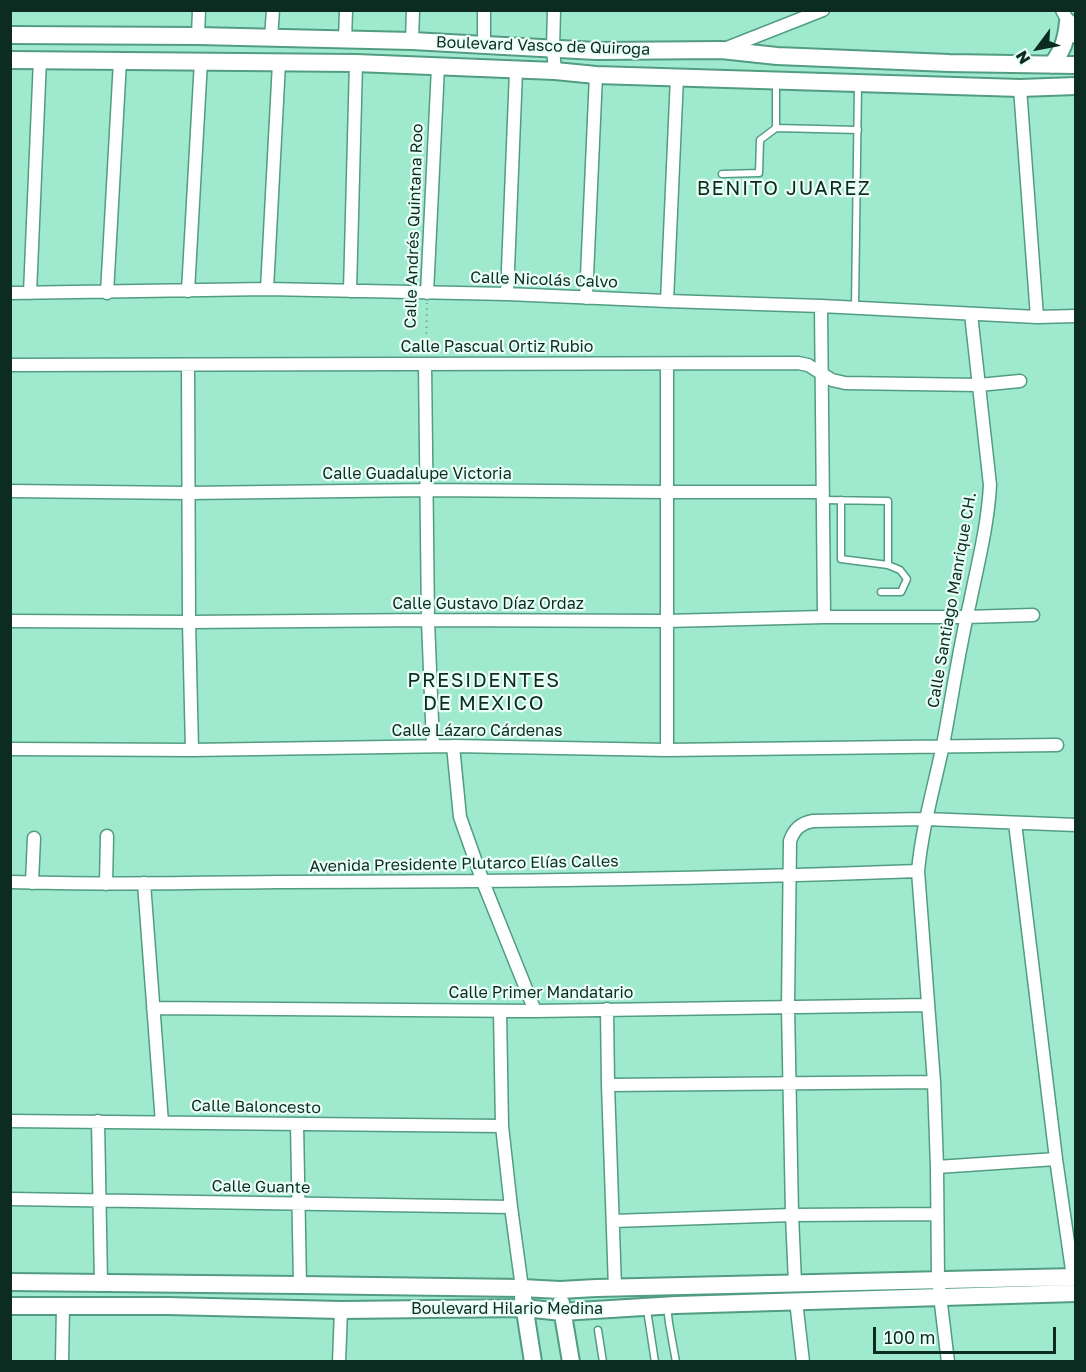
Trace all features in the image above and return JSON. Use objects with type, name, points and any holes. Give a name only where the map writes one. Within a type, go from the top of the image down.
[{"type":"street","points":[[198,36],[199,10]]},
{"type":"street","points":[[272,38],[273,10]]},
{"type":"street","points":[[345,40],[346,10]]},
{"type":"street","points":[[412,41],[413,10]]},
{"type":"street","points":[[484,10],[484,44]]},
{"type":"street","points":[[554,10],[555,71]]},
{"type":"street","points":[[721,50],[824,10]]},
{"type":"street","points":[[1065,16],[1076,38]]},
{"type":"street","points":[[1052,65],[1064,46],[1065,16]]},
{"type":"street","name":"Boulevard Vasco de Quiroga","points":[[10,35],[198,36],[412,41],[596,51],[721,50],[777,56],[949,63],[1076,65]]},
{"type":"street","points":[[30,293],[40,59]]},
{"type":"street","name":"Boulevard Vasco de Quiroga","points":[[10,60],[356,63],[555,71],[596,75],[858,84],[1020,88],[1076,86]]},
{"type":"street","points":[[107,293],[120,61]]},
{"type":"street","points":[[188,291],[201,61]]},
{"type":"street","points":[[267,289],[279,63]]},
{"type":"street","points":[[350,291],[356,63]]},
{"type":"street","name":"Calle Andrés Quintana Roo","points":[[427,293],[438,67]]},
{"type":"street","points":[[507,294],[516,71]]},
{"type":"street","points":[[586,298],[596,75]]},
{"type":"street","points":[[667,302],[677,77]]},
{"type":"street","points":[[1020,88],[1038,317]]},
{"type":"street","name":"Calle Nicolás Calvo","points":[[10,294],[267,289],[507,294],[1038,317],[1076,316]]},
{"type":"street","points":[[821,306],[824,617]]},
{"type":"street","name":"Calle Santiago Manrique CH.","points":[[948,1362],[939,1287],[934,1082],[918,871],[925,819],[942,747],[989,507],[990,485],[971,314]]},
{"type":"street","name":"Calle Pascual Ortiz Rubio","points":[[10,365],[798,363],[808,365],[832,380],[845,383],[979,385],[1020,381]]},
{"type":"street","points":[[425,364],[428,621],[433,746]]},
{"type":"street","points":[[667,364],[667,750]]},
{"type":"street","points":[[188,365],[192,750]]},
{"type":"street","name":"Calle Guadalupe Victoria","points":[[10,492],[188,493],[428,490],[823,496]]},
{"type":"street","name":"Calle Gustavo Díaz Ordaz","points":[[10,621],[667,621],[1033,615]]},
{"type":"street","name":"Calle Lázaro Cárdenas","points":[[10,749],[192,750],[453,746],[667,750],[1057,745]]},
{"type":"street","points":[[453,746],[460,817],[483,882],[536,1011]]},
{"type":"street","points":[[795,1283],[788,1007],[790,841],[796,829],[808,822],[925,819],[1076,825]]},
{"type":"street","points":[[1016,823],[1056,1159],[1075,1282]]},
{"type":"street","points":[[105,884],[107,836]]},
{"type":"street","points":[[32,883],[34,838]]},
{"type":"street","name":"Avenida Presidente Plutarco Elías Calles","points":[[10,882],[105,884],[483,882],[918,871]]},
{"type":"street","points":[[144,883],[162,1123]]},
{"type":"street","name":"Calle Primer Mandatario","points":[[153,1008],[536,1011],[928,1005]]},
{"type":"street","points":[[607,1009],[615,1288]]},
{"type":"street","points":[[500,1011],[502,1126],[524,1308],[533,1362]]},
{"type":"street","points":[[608,1085],[934,1082]]},
{"type":"street","name":"Calle Baloncesto","points":[[10,1121],[502,1126]]},
{"type":"street","points":[[98,1121],[101,1283]]},
{"type":"street","points":[[297,1124],[300,1285]]},
{"type":"street","points":[[937,1167],[1056,1159]]},
{"type":"street","name":"Calle Guante","points":[[10,1199],[511,1207]]},
{"type":"street","points":[[613,1221],[792,1215],[937,1214]]},
{"type":"street","name":"Boulevard Hilario Medina","points":[[10,1282],[560,1290],[795,1283],[939,1287]]},
{"type":"street","name":"Boulevard Hilario Medina","points":[[10,1306],[167,1306],[341,1310],[524,1308],[562,1312],[667,1305],[796,1301],[939,1287],[1075,1282]]},
{"type":"street","points":[[560,1290],[571,1362]]},
{"type":"street","points":[[796,1301],[803,1362]]},
{"type":"street","points":[[62,1362],[63,1306]]},
{"type":"street","points":[[339,1362],[341,1310]]},
{"type":"lane","points":[[776,81],[776,128]]},
{"type":"lane","points":[[855,308],[858,84]]},
{"type":"lane","points":[[722,174],[759,173],[760,140],[776,128],[858,130]]},
{"type":"lane","points":[[823,496],[841,501],[888,501],[888,565]]},
{"type":"lane","points":[[841,501],[842,559],[888,565],[900,570],[907,579],[901,592],[881,592]]},
{"type":"lane","points":[[667,1305],[676,1362]]},
{"type":"lane","points":[[646,1306],[655,1362]]},
{"type":"lane","points":[[598,1330],[603,1362]]},
{"type":"path","name":"Calle Andrés Quintana Roo","points":[[425,364],[427,293]]},
{"type":"district","name":"BENITO JUAREZ","points":[[784,189]]},
{"type":"district","name":"PRESIDENTES DE MEXICO","points":[[484,692]]}]
